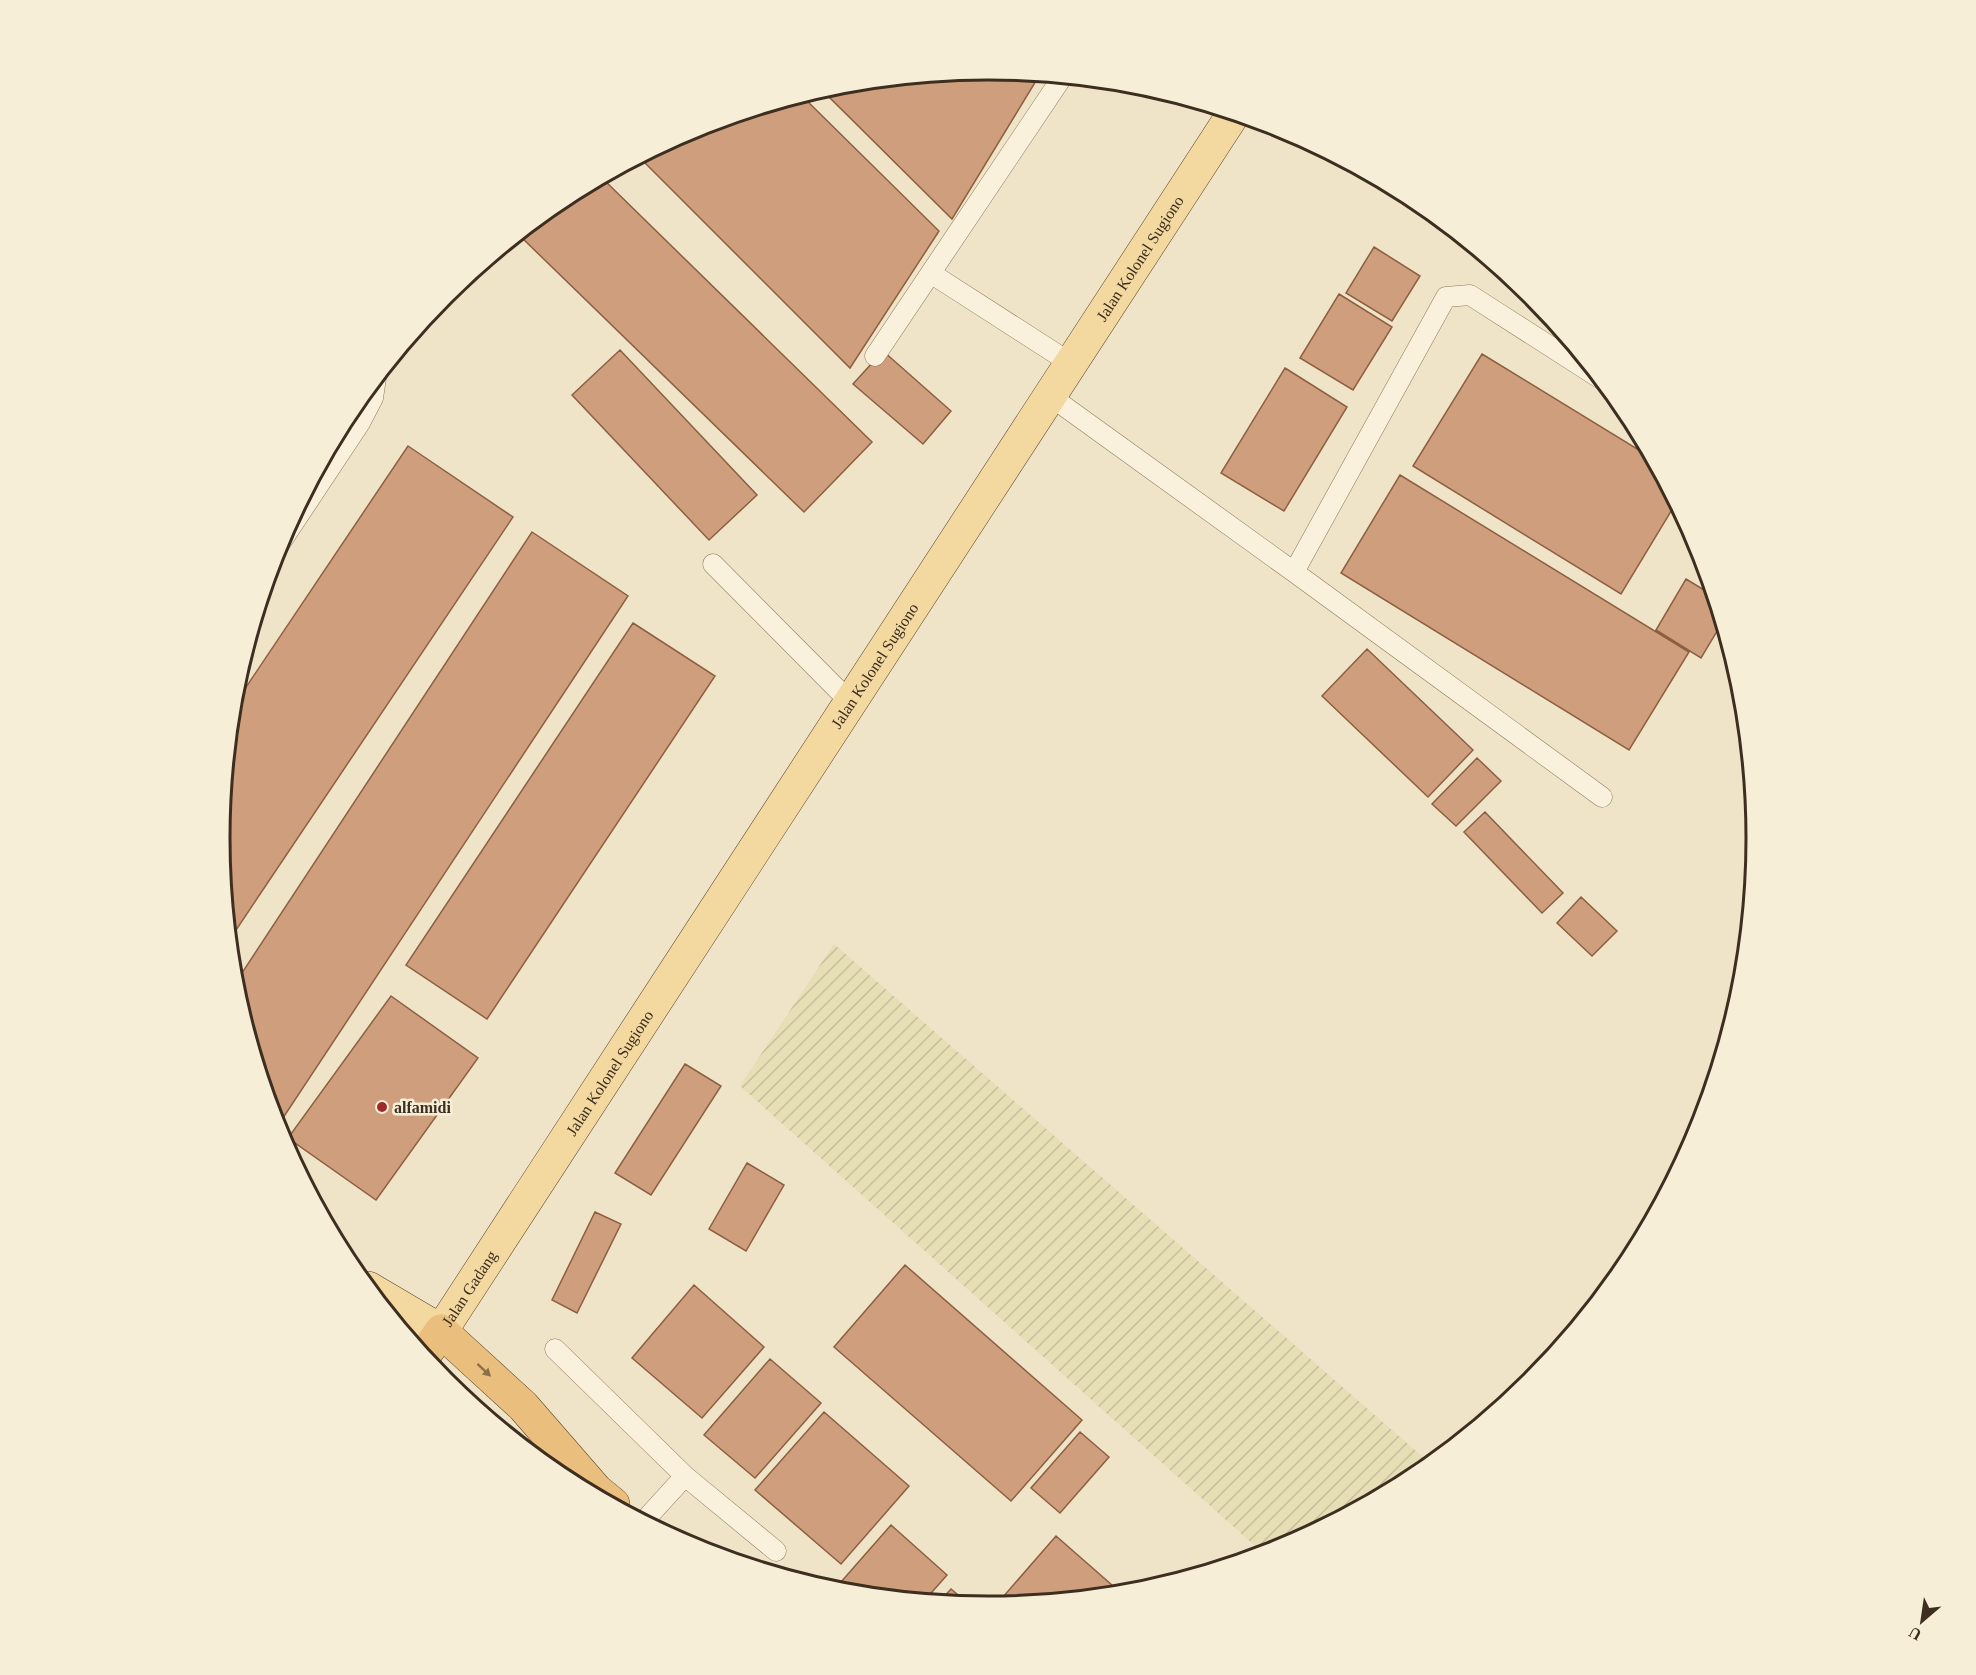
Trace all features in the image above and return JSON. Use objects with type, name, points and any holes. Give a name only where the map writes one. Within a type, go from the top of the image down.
[{"type":"highway","points":[[433,1344],[523,1406],[592,1483]]},
{"type":"main road","name":"Jalan Kolonel Sugiono","points":[[514,1219],[1230,119]]},
{"type":"main road","name":"Jalan Gadang","points":[[433,1344],[514,1219]]},
{"type":"main road","points":[[402,1317],[433,1344]]},
{"type":"lane","points":[[875,356],[1058,83]]},
{"type":"lane","points":[[932,274],[1072,363]]},
{"type":"lane","points":[[1294,572],[1446,297],[1470,295],[1581,366]]},
{"type":"lane","points":[[310,498],[360,423],[374,395]]},
{"type":"lane","points":[[1050,396],[1602,797]]},
{"type":"lane","points":[[713,564],[851,703]]},
{"type":"lane","points":[[555,1349],[686,1476],[776,1551]]},
{"type":"lane","points":[[649,1515],[686,1476]]},
{"type":"shaded area","points":[[834,944],[1424,1457],[1367,1494],[1323,1517],[1256,1546],[740,1086]]},
{"type":"building","points":[[938,81],[1036,81],[952,219],[829,97],[889,86]]},
{"type":"building","points":[[808,101],[939,231],[850,368],[644,162],[698,137],[744,120]]},
{"type":"building","points":[[607,182],[872,442],[804,512],[523,239],[567,207]]},
{"type":"building","points":[[1374,247],[1420,276],[1392,321],[1346,293]]},
{"type":"building","points":[[1339,294],[1392,327],[1353,390],[1300,358]]},
{"type":"building","points":[[620,350],[757,495],[709,540],[572,395]]},
{"type":"building","points":[[883,351],[951,411],[923,444],[853,384]]},
{"type":"building","points":[[1482,354],[1638,450],[1672,510],[1621,594],[1413,466]]},
{"type":"building","points":[[1285,368],[1347,407],[1284,511],[1221,473]]},
{"type":"building","points":[[408,446],[513,517],[236,931],[230,838],[232,788],[236,739],[245,688]]},
{"type":"building","points":[[1400,475],[1689,652],[1629,750],[1341,573]]},
{"type":"building","points":[[532,532],[628,596],[284,1117],[256,1034],[243,972]]},
{"type":"building","points":[[1686,579],[1705,590],[1717,631],[1701,658],[1656,630]]},
{"type":"building","points":[[633,623],[715,676],[487,1019],[406,965]]},
{"type":"building","points":[[1367,649],[1473,750],[1428,797],[1322,696]]},
{"type":"building","points":[[1477,758],[1501,781],[1456,826],[1432,804]]},
{"type":"building","points":[[1485,812],[1563,893],[1542,913],[1464,832]]},
{"type":"building","points":[[1581,897],[1617,931],[1592,956],[1557,923]]},
{"type":"building","points":[[391,996],[478,1058],[376,1200],[294,1143],[291,1134]]},
{"type":"building","points":[[685,1064],[721,1086],[651,1195],[615,1173]]},
{"type":"building","points":[[747,1163],[784,1185],[746,1251],[709,1229]]},
{"type":"building","points":[[595,1212],[621,1224],[577,1313],[552,1300]]},
{"type":"building","points":[[905,1265],[1082,1420],[1011,1501],[834,1347]]},
{"type":"building","points":[[694,1285],[764,1347],[702,1418],[632,1358]]},
{"type":"building","points":[[770,1359],[821,1403],[755,1478],[704,1435]]},
{"type":"building","points":[[824,1412],[909,1486],[841,1564],[755,1490]]},
{"type":"building","points":[[1080,1432],[1109,1457],[1060,1513],[1031,1488]]},
{"type":"building","points":[[891,1525],[947,1575],[931,1593],[842,1581]]},
{"type":"building","points":[[1056,1536],[1112,1585],[1038,1594],[1004,1595]]},
{"type":"building","points":[[951,1589],[958,1595],[946,1594]]},
{"type":"place","name":"alfamidi","points":[[382,1107]]}]
